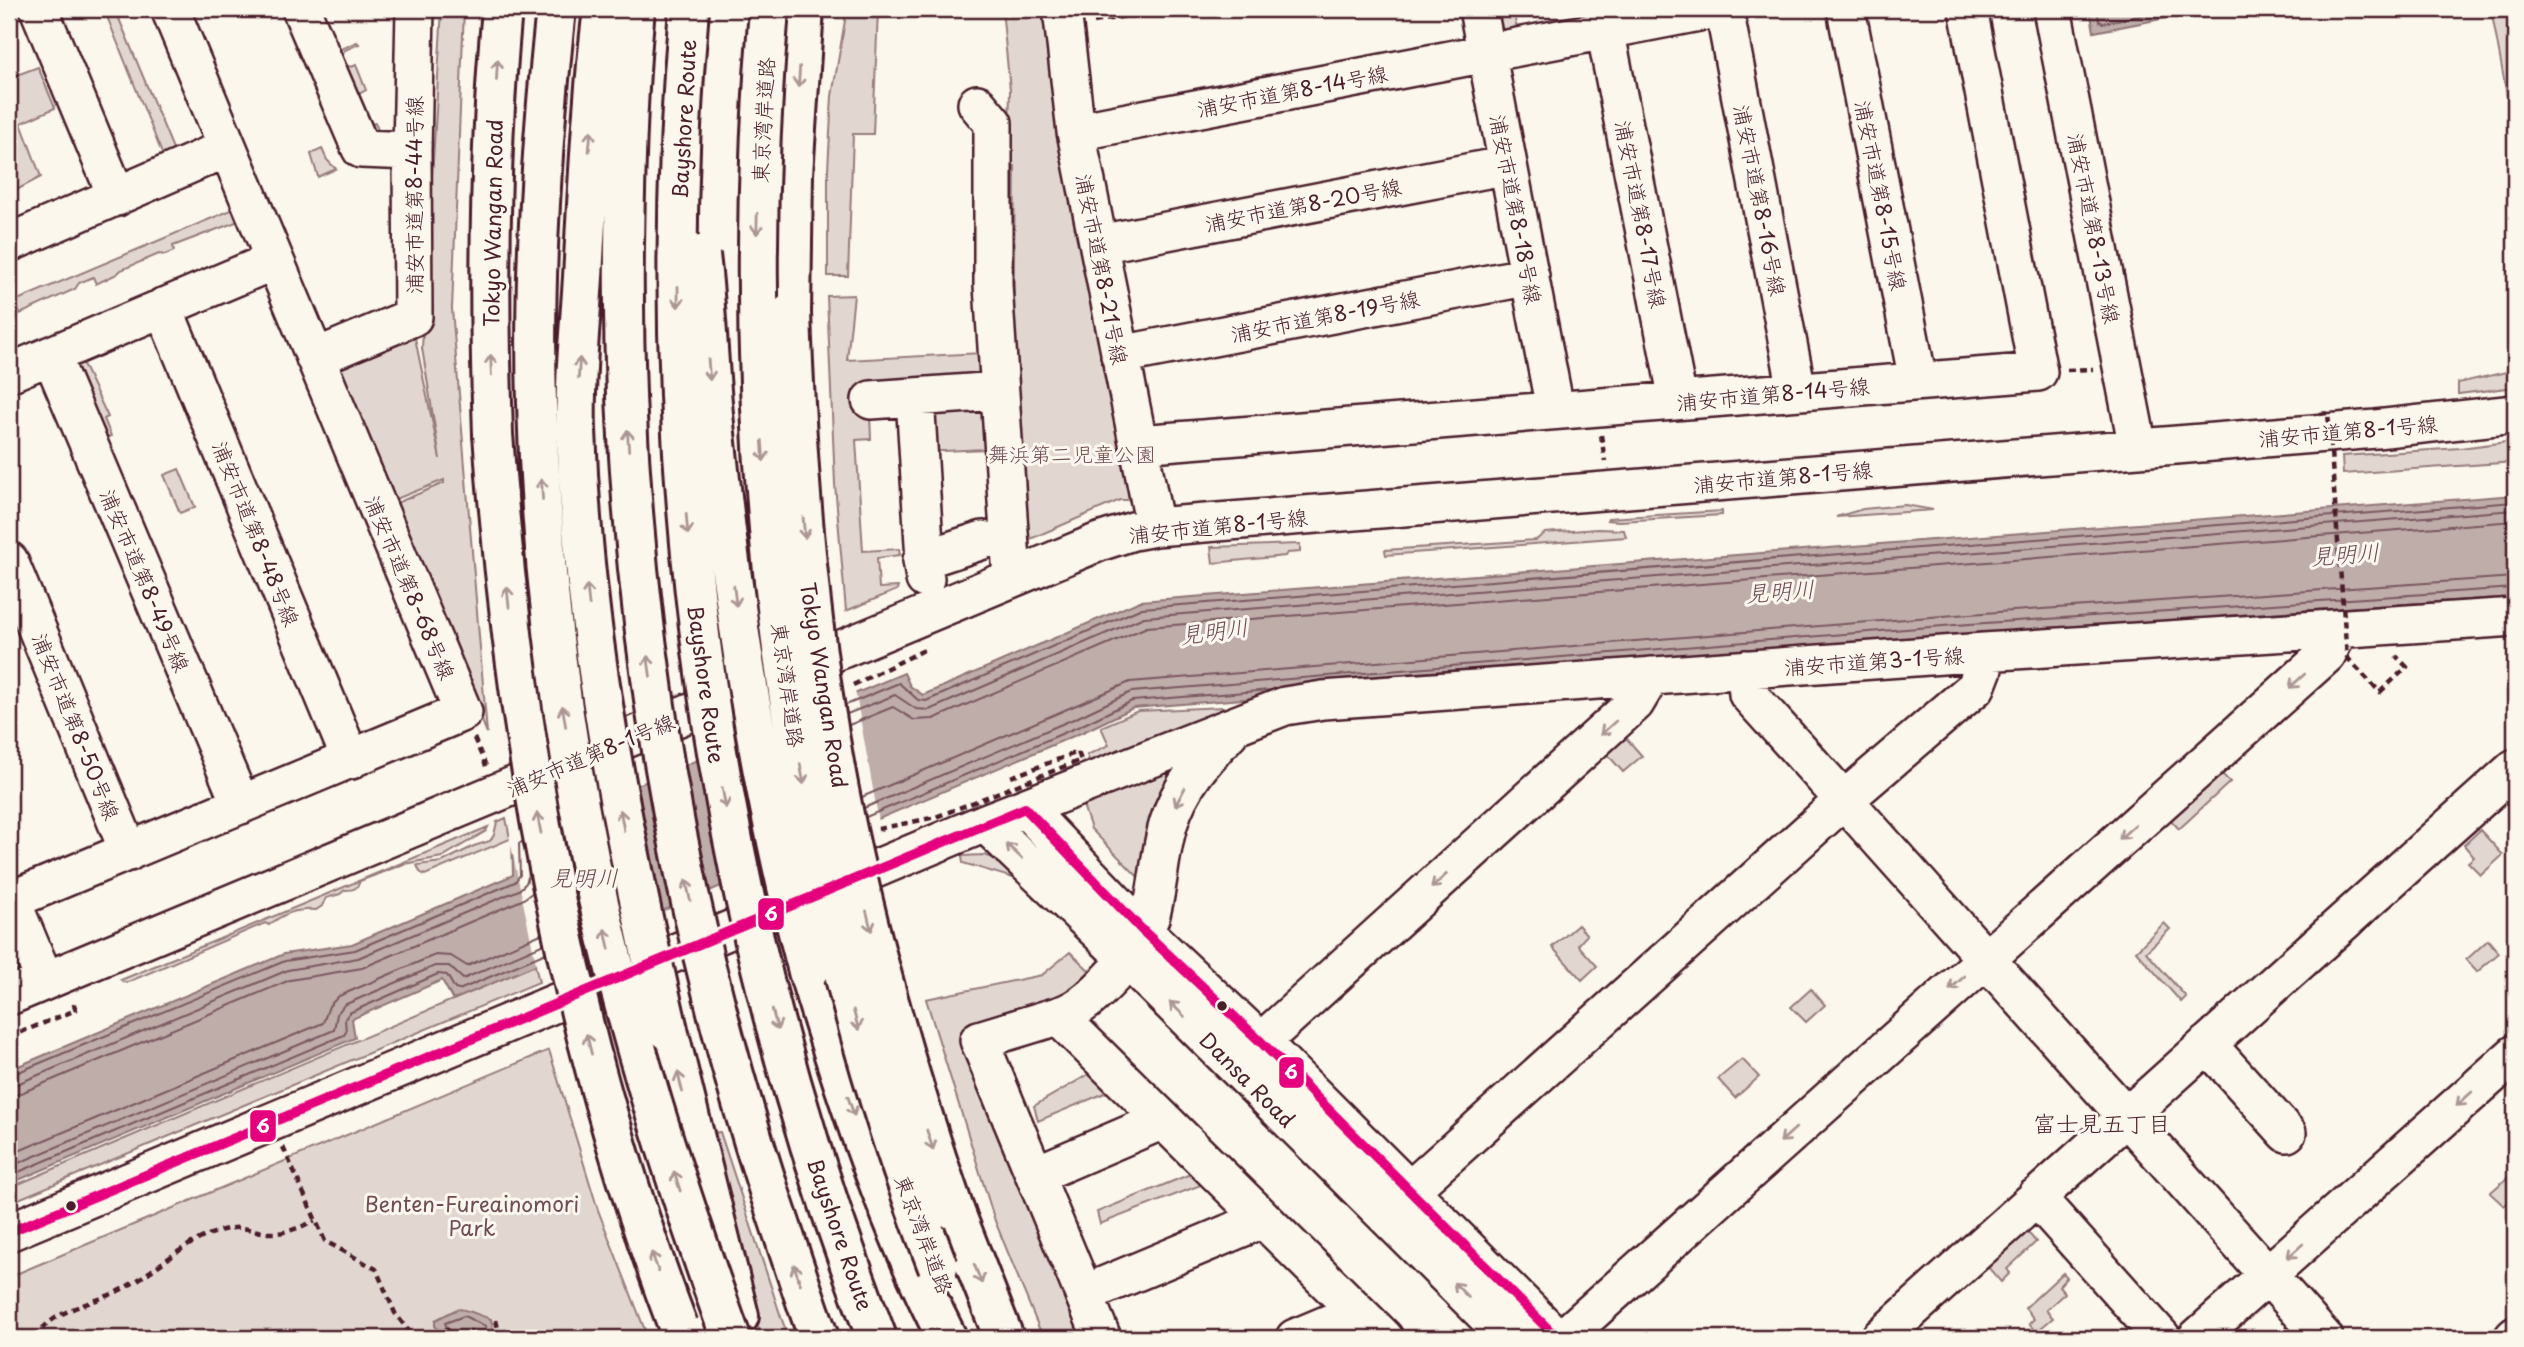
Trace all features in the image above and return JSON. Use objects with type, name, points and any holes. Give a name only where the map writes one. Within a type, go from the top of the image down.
[{"type":"highway","name":"Tokyo Wangan Road","points":[[502,9],[490,241],[490,343],[493,434],[517,684],[547,866],[577,999],[615,1142],[645,1236],[681,1332]]},
{"type":"highway","points":[[556,9],[542,160],[536,291],[537,404],[549,587],[559,678],[576,786],[609,946],[670,1162],[731,1338]]},
{"type":"highway","points":[[603,9],[589,153],[576,427],[589,610],[611,762],[636,888],[671,1043],[744,1338]]},
{"type":"highway","points":[[635,9],[625,155],[624,361],[635,543],[648,660],[675,828],[715,1008],[747,1123],[819,1338]]},
{"type":"highway","name":"Bayshore Route","points":[[689,9],[680,158],[678,292],[683,479],[699,639],[726,808],[766,990],[825,1191],[877,1338]]},
{"type":"highway","name":"東京湾岸道路","points":[[769,9],[758,178],[760,403],[771,548],[788,683],[816,855],[851,1004],[926,1271],[965,1338]]},
{"type":"highway","name":"Tokyo Wangan Road","points":[[804,9],[793,174],[791,313],[794,398],[808,577],[830,741],[861,890],[904,1060],[954,1210],[1004,1338]]},
{"type":"highway","points":[[680,158],[696,225],[701,263],[714,423],[738,624],[779,855],[808,971],[828,1037],[884,1200],[926,1271],[947,1338]]},
{"type":"street","points":[[39,9],[117,197]]},
{"type":"street","name":"浦安市道第8-68号線","points":[[170,9],[463,712]]},
{"type":"street","points":[[301,9],[361,149],[412,151]]},
{"type":"street","name":"浦安市道第8-44号線","points":[[315,358],[413,317],[415,9]]},
{"type":"street","name":"浦安市道第8-18号線","points":[[1478,9],[1555,409]]},
{"type":"street","name":"浦安市道第8-14号線","points":[[1076,132],[1715,9]]},
{"type":"street","name":"浦安市道第8-16号線","points":[[1724,9],[1797,391]]},
{"type":"street","name":"浦安市道第8-15号線","points":[[1846,9],[1917,381]]},
{"type":"street","points":[[1968,9],[2038,372]]},
{"type":"street","name":"浦安市道第8-13号線","points":[[2052,9],[2137,448]]},
{"type":"street","name":"浦安市道第8-21号線","points":[[1069,15],[1076,132],[1155,527]]},
{"type":"street","name":"浦安市道第8-17号線","points":[[1605,29],[1678,400]]},
{"type":"street","points":[[977,104],[993,123],[993,285],[1012,578]]},
{"type":"street","points":[[9,243],[227,148]]},
{"type":"street","name":"浦安市道第8-20号線","points":[[1099,244],[1508,165]]},
{"type":"street","points":[[9,373],[273,261]]},
{"type":"street","name":"浦安市道第8-19号線","points":[[1120,355],[1530,276]]},
{"type":"street","name":"浦安市道第8-48号線","points":[[163,307],[351,760]]},
{"type":"street","name":"浦安市道第8-49号線","points":[[51,355],[241,805]]},
{"type":"street","name":"浦安市道第8-14号線","points":[[1139,444],[2038,372]]},
{"type":"street","points":[[871,400],[999,391]]},
{"type":"street","points":[[915,397],[925,560]]},
{"type":"street","name":"浦安市道第8-1号線","points":[[9,996],[57,988],[923,625],[1012,578],[1133,531],[1155,527],[2376,429],[2515,414]]},
{"type":"street","points":[[923,625],[922,560],[983,540]]},
{"type":"street","name":"浦安市道第8-50号線","points":[[9,561],[129,852]]},
{"type":"street","name":"浦安市道第3-1号線","points":[[9,1232],[985,823],[1018,793],[1237,724],[1285,706],[1323,700],[1746,669],[2515,617]]},
{"type":"street","points":[[1563,1338],[1984,958],[2327,654],[2339,629]]},
{"type":"street","points":[[1409,1191],[1844,800],[1976,687],[1983,669],[1984,652]]},
{"type":"street","points":[[1746,669],[1748,694],[2325,1338]]},
{"type":"street","points":[[1261,1042],[1635,703],[1651,676]]},
{"type":"street","points":[[57,988],[10,899],[463,712]]},
{"type":"street","points":[[1102,1338],[979,1040],[1072,1013],[1101,988],[1150,918],[1168,823],[1176,804],[1198,766],[1237,724]]},
{"type":"street","points":[[1880,1338],[2515,768]]},
{"type":"street","name":"Dansa Road","points":[[1018,793],[1134,944],[1509,1338]]},
{"type":"street","name":"Dansa Road","points":[[985,823],[1134,944],[1261,1042],[1557,1338]]},
{"type":"street","points":[[1058,1016],[1384,1338]]},
{"type":"street","points":[[2207,1044],[2287,1133]]},
{"type":"street","points":[[2197,1338],[2515,1054]]},
{"type":"street","points":[[1035,1175],[1163,1120]]},
{"type":"street","points":[[2036,1197],[2162,1338]]},
{"type":"street","points":[[1084,1294],[1264,1219]]},
{"type":"street","points":[[1295,1338],[1357,1312]]},
{"type":"path","points":[[1069,15],[1162,9]]},
{"type":"path","points":[[2038,372],[2104,368]]},
{"type":"path","points":[[1598,406],[1608,491]]},
{"type":"path","points":[[2320,414],[2328,413],[2347,657],[2380,692],[2407,667],[2400,658],[2392,655]]},
{"type":"path","points":[[2317,453],[2345,450]]},
{"type":"path","points":[[846,689],[922,651],[923,625]]},
{"type":"path","points":[[463,712],[490,777]]},
{"type":"path","points":[[872,830],[936,817],[1082,761],[1079,752],[1018,793]]},
{"type":"path","points":[[9,1037],[76,1010],[57,988]]},
{"type":"path","points":[[281,1143],[325,1241],[376,1269],[396,1313],[414,1338]]},
{"type":"path","points":[[34,1338],[67,1310],[123,1289],[175,1252],[211,1233],[231,1228],[270,1233],[289,1232],[315,1221]]},
{"type":"path","points":[[496,1320],[500,1338]]},
{"type":"path","points":[[440,1336],[446,1329],[459,1338],[471,1331],[481,1338]]},
{"type":"green space","points":[[104,9],[115,9],[176,156],[165,161]]},
{"type":"green space","points":[[442,9],[464,9],[452,309],[487,733],[394,504],[444,483],[444,480],[391,501],[337,370],[415,338],[440,459],[422,348]]},
{"type":"green space","points":[[847,9],[878,9],[873,134],[853,134],[848,276],[828,276],[828,170],[832,96]]},
{"type":"green space","name":"舞浜第二児童公園","points":[[1002,9],[1054,9],[1138,500],[1120,500],[1021,543],[1013,368],[1015,166],[1008,168],[1010,90]]},
{"type":"green space","points":[[1492,9],[1517,9],[1518,13],[1514,14],[1517,30],[1499,29]]},
{"type":"green space","points":[[2491,9],[2515,9],[2515,139]]},
{"type":"green space","points":[[357,42],[359,44],[345,50],[341,56],[345,65],[356,65],[366,90],[359,94],[372,124],[375,123],[381,136],[373,141],[329,54]]},
{"type":"green space","points":[[38,67],[55,108],[21,123],[41,177],[9,194],[9,78]]},
{"type":"green space","points":[[322,149],[327,160],[336,169],[318,177],[311,154]]},
{"type":"green space","points":[[236,208],[244,219],[173,246],[174,251],[165,255],[159,254],[121,270],[96,284],[93,277],[79,283],[75,289],[20,314],[15,301]]},
{"type":"green space","points":[[854,295],[847,360],[982,353],[982,382],[869,392],[871,439],[856,440],[863,551],[899,549],[900,555],[877,558],[879,588],[898,587],[897,590],[846,611],[835,484],[827,296]]},
{"type":"green space","points":[[75,358],[82,362],[108,417],[104,419],[111,436],[100,440],[71,368]]},
{"type":"green space","points":[[2515,370],[2515,387],[2458,394],[2458,383]]},
{"type":"green space","points":[[983,402],[986,449],[922,452],[928,405]]},
{"type":"green space","points":[[2515,441],[2515,462],[2343,474],[2342,456],[2460,448]]},
{"type":"green space","points":[[179,469],[195,507],[180,513],[164,475]]},
{"type":"green space","points":[[1905,505],[1933,510],[1836,517],[1863,509]]},
{"type":"green space","points":[[1722,511],[1722,515],[1607,520],[1608,518]]},
{"type":"green space","points":[[1624,530],[1626,537],[1386,555],[1385,550],[1536,540],[1545,533]]},
{"type":"green space","points":[[1300,544],[1300,552],[1287,553],[1285,556],[1213,563],[1211,547]]},
{"type":"green space","points":[[1223,707],[1222,713],[1065,773],[1064,770],[1089,760],[1087,755],[1109,745],[1101,727],[1138,711]]},
{"type":"green space","points":[[1620,731],[1642,756],[1623,772],[1601,747]]},
{"type":"green space","points":[[1155,770],[1171,772],[1173,787],[1147,886],[1091,829],[1083,805]]},
{"type":"green space","points":[[2220,772],[2230,782],[2179,829],[2170,819]]},
{"type":"green space","points":[[506,818],[510,839],[425,875],[420,872],[417,865],[442,862],[490,841],[497,822]]},
{"type":"green space","points":[[488,827],[486,831],[442,857],[404,864],[360,881],[358,886],[351,890],[326,898],[316,910],[291,913],[269,925],[265,923],[126,983],[121,980]]},
{"type":"green space","points":[[2480,830],[2503,855],[2481,875],[2468,862],[2474,857],[2464,845]]},
{"type":"green space","points":[[984,855],[1019,873],[1013,878],[963,863],[962,856]]},
{"type":"green space","points":[[2164,923],[2170,929],[2146,952],[2186,997],[2181,1002],[2136,951]]},
{"type":"green space","points":[[1578,925],[1587,935],[1578,945],[1597,966],[1582,980],[1552,947]]},
{"type":"green space","points":[[2488,940],[2499,953],[2477,972],[2466,960]]},
{"type":"green space","points":[[1070,952],[1097,978],[1056,1008],[969,1037],[1094,1338],[1043,1338],[995,1221],[926,999],[1042,975]]},
{"type":"green space","points":[[535,965],[539,982],[9,1203],[9,1188]]},
{"type":"green space","points":[[1811,989],[1825,1005],[1806,1022],[1791,1007]]},
{"type":"green space","name":"Benten-Fureainomori Park","points":[[549,1050],[598,1210],[648,1338],[9,1338],[9,1277]]},
{"type":"green space","points":[[1742,1059],[1759,1077],[1735,1098],[1718,1079]]},
{"type":"green space","points":[[1091,1073],[1117,1088],[1038,1121],[1034,1106]]},
{"type":"green space","points":[[720,1132],[789,1338],[761,1338],[710,1133]]},
{"type":"green space","points":[[1198,1171],[1211,1181],[1100,1224],[1097,1212]]},
{"type":"green space","points":[[2515,1171],[2515,1196],[2504,1206],[2490,1193]]},
{"type":"green space","points":[[2026,1230],[2036,1242],[2007,1269],[2010,1273],[2001,1282],[1987,1266]]},
{"type":"green space","points":[[2063,1273],[2067,1277],[2059,1286],[2065,1293],[2046,1310],[2053,1318],[2036,1332],[2029,1324],[2034,1319],[2025,1308]]},
{"type":"water","points":[[2090,9],[2181,9],[2182,15],[2094,32]]},
{"type":"water","name":"見明川","points":[[2515,495],[2515,603],[1956,641],[1133,708],[1083,732],[453,1000],[442,980],[352,1019],[355,1038],[9,1184],[9,1070],[284,954],[352,944],[513,875],[512,838],[904,673],[910,686],[923,695],[1140,601]]},
{"type":"water","points":[[457,1309],[491,1319],[495,1338],[448,1338],[435,1327],[435,1320]]},
{"type":"pier","points":[[855,690],[879,822],[833,842],[810,709]]},
{"type":"pier","points":[[554,816],[583,949],[537,968],[509,836]]},
{"type":"transit line","name":"6","points":[[1025,808],[1141,929],[1261,1042],[1557,1338]]},
{"type":"transit line","name":"6","points":[[9,1232],[1025,808]]},
{"type":"district","name":"富士見五丁目","points":[[2102,1122]]}]
